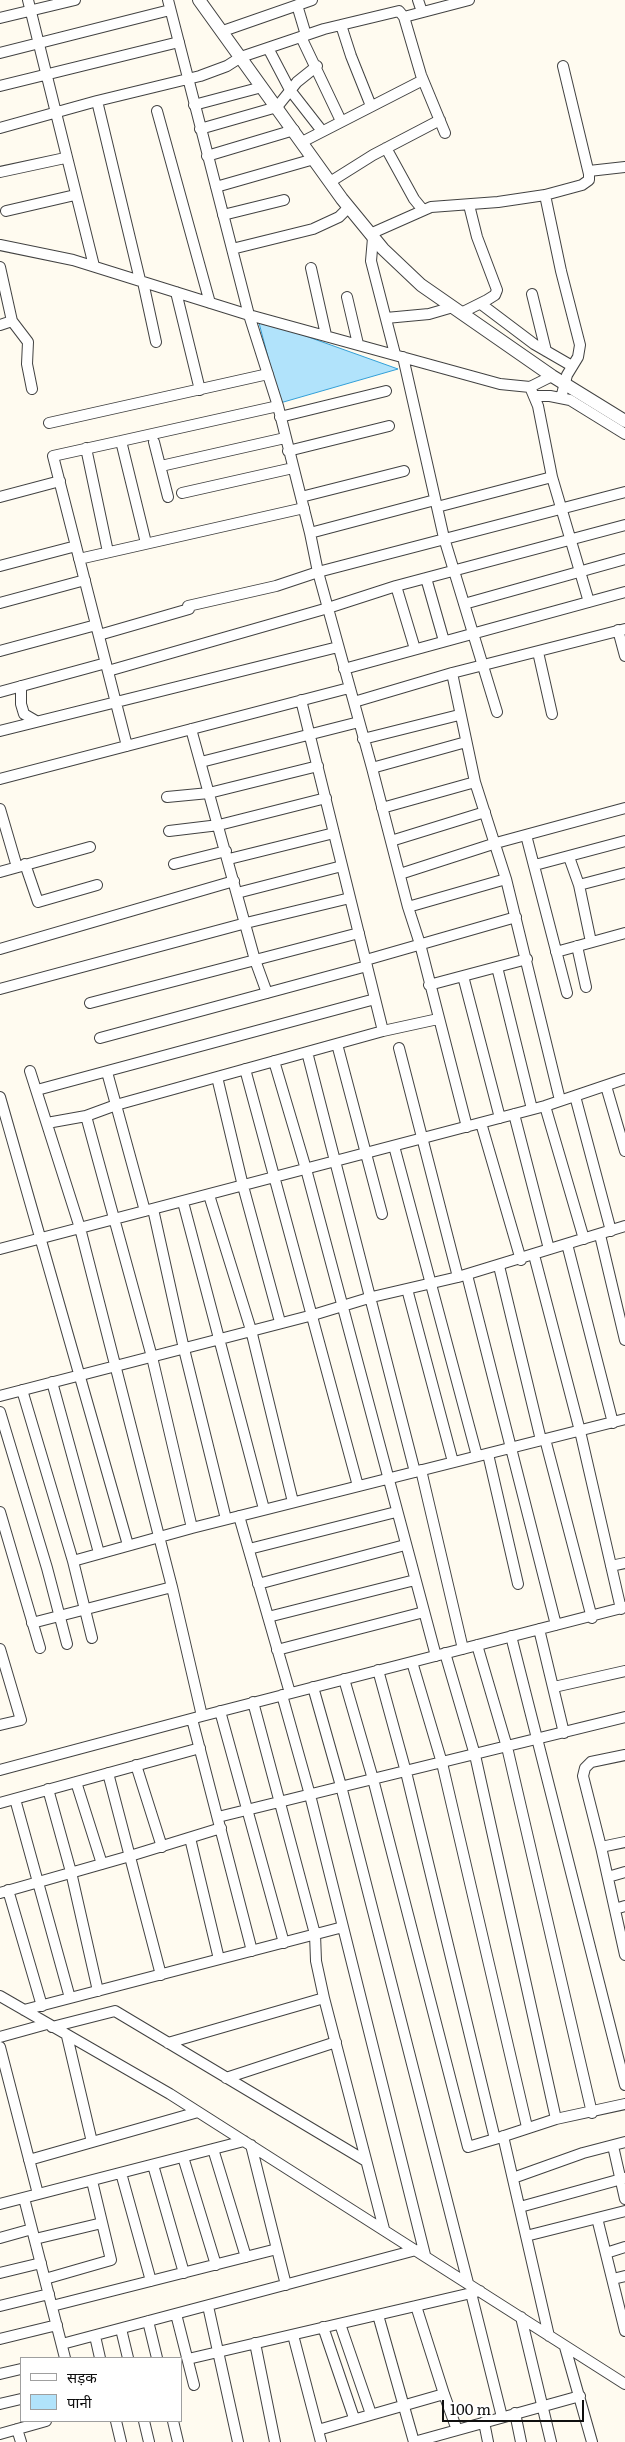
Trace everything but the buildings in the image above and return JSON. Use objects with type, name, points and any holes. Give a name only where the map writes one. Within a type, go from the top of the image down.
[{"type":"street","points":[[28,0],[65,158],[94,266]]},
{"type":"street","points":[[0,18],[75,0]]},
{"type":"street","points":[[223,31],[312,0]]},
{"type":"street","points":[[418,0],[422,12]]},
{"type":"street","points":[[404,17],[448,3],[469,0]]},
{"type":"street","points":[[202,1],[349,207],[372,236],[421,285],[552,376],[625,420]]},
{"type":"street","points":[[0,53],[169,5],[249,315],[279,412],[304,508],[318,572],[408,907],[420,944],[466,1127]]},
{"type":"street","points":[[298,5],[304,36],[326,90],[341,120]]},
{"type":"street","points":[[0,128],[56,114],[97,101],[188,80],[213,72],[241,57],[304,36],[399,11],[404,17],[423,80],[445,133]]},
{"type":"street","points":[[341,25],[370,106]]},
{"type":"street","points":[[0,86],[179,42]]},
{"type":"street","points":[[268,48],[290,90],[322,131]]},
{"type":"street","points":[[200,129],[277,107],[282,103],[290,90],[317,66]]},
{"type":"street","points":[[372,236],[431,207],[469,205],[546,195],[582,186],[589,180],[589,171],[563,66]]},
{"type":"street","points":[[302,142],[341,120],[423,80]]},
{"type":"street","points":[[194,105],[262,86]]},
{"type":"street","points":[[97,101],[156,342]]},
{"type":"street","points":[[157,111],[210,303]]},
{"type":"street","points":[[330,182],[386,148],[440,120]]},
{"type":"street","points":[[208,156],[294,130]]},
{"type":"street","points":[[386,148],[414,199],[423,210]]},
{"type":"street","points":[[0,172],[65,158]]},
{"type":"street","points":[[216,187],[314,160]]},
{"type":"street","points":[[589,171],[625,167]]},
{"type":"street","points":[[6,211],[75,195]]},
{"type":"street","points":[[546,195],[561,271],[580,345],[578,357],[567,375],[566,385],[561,398]]},
{"type":"street","points":[[223,215],[284,200]]},
{"type":"street","points":[[386,318],[457,310],[481,304],[495,295],[497,290],[477,237],[469,205]]},
{"type":"street","points":[[232,249],[313,229],[339,216],[349,207]]},
{"type":"street","points":[[372,236],[371,261],[386,318],[399,356],[444,538],[497,712]]},
{"type":"street","points":[[0,245],[73,260],[249,315],[500,384],[561,398],[576,404],[625,434]]},
{"type":"street","points":[[0,267],[12,322],[28,342],[27,364],[32,389]]},
{"type":"street","points":[[311,268],[326,335]]},
{"type":"street","points":[[176,292],[200,390]]},
{"type":"street","points":[[532,294],[546,351]]},
{"type":"street","points":[[347,297],[358,344]]},
{"type":"street","points":[[481,304],[546,351],[572,366]]},
{"type":"street","points":[[0,325],[12,322]]},
{"type":"street","points":[[49,423],[268,374]]},
{"type":"street","points":[[533,391],[552,376]]},
{"type":"street","points":[[127,746],[53,456],[121,441],[386,391]]},
{"type":"street","points":[[533,391],[552,478],[579,572],[590,602]]},
{"type":"street","points":[[288,451],[389,426]]},
{"type":"street","points":[[160,466],[285,438]]},
{"type":"street","points":[[121,441],[146,543]]},
{"type":"street","points":[[154,442],[168,497]]},
{"type":"street","points":[[86,448],[108,552]]},
{"type":"street","points":[[182,493],[293,468]]},
{"type":"street","points":[[301,497],[404,471]]},
{"type":"street","points":[[310,533],[552,478]]},
{"type":"street","points":[[0,497],[60,481]]},
{"type":"street","points":[[0,651],[97,630],[276,586],[318,572],[444,538],[625,492]]},
{"type":"street","points":[[79,558],[304,508]]},
{"type":"street","points":[[0,692],[107,667],[328,608],[396,586],[625,525]]},
{"type":"street","points":[[0,566],[76,546]]},
{"type":"street","points":[[464,604],[625,559]]},
{"type":"street","points":[[426,578],[444,641]]},
{"type":"street","points":[[0,603],[85,580]]},
{"type":"street","points":[[396,586],[415,649]]},
{"type":"street","points":[[344,669],[625,592]]},
{"type":"street","points":[[354,702],[452,673],[622,630],[625,656]]},
{"type":"street","points":[[0,731],[338,647]]},
{"type":"street","points":[[538,652],[552,714]]},
{"type":"street","points":[[452,673],[459,715],[475,782],[506,879],[560,1100]]},
{"type":"street","points":[[21,686],[20,704],[24,714],[36,721]]},
{"type":"street","points":[[0,779],[349,688]]},
{"type":"street","points":[[302,700],[383,1031]]},
{"type":"street","points":[[363,739],[459,715]]},
{"type":"street","points":[[201,762],[358,722]]},
{"type":"street","points":[[191,729],[255,960],[266,993]]},
{"type":"street","points":[[372,768],[466,742]]},
{"type":"street","points":[[167,797],[209,793],[318,766]]},
{"type":"street","points":[[382,808],[475,782]]},
{"type":"street","points":[[169,831],[219,825],[326,798]]},
{"type":"street","points":[[400,874],[496,843],[625,808]]},
{"type":"street","points":[[0,810],[21,866],[38,902],[97,885]]},
{"type":"street","points":[[391,841],[486,812]]},
{"type":"street","points":[[174,864],[334,833]]},
{"type":"street","points":[[526,835],[567,993]]},
{"type":"street","points":[[535,865],[625,840]]},
{"type":"street","points":[[0,872],[90,847]]},
{"type":"street","points":[[569,857],[579,886],[591,942]]},
{"type":"street","points":[[237,893],[342,866]]},
{"type":"street","points":[[579,886],[625,873]]},
{"type":"street","points":[[408,907],[506,879]]},
{"type":"street","points":[[0,949],[234,881]]},
{"type":"street","points":[[0,989],[246,923],[350,898]]},
{"type":"street","points":[[100,1038],[266,993],[367,963],[420,944],[516,917]]},
{"type":"street","points":[[90,1003],[359,933]]},
{"type":"street","points":[[556,952],[625,933]]},
{"type":"street","points":[[577,946],[586,988]]},
{"type":"street","points":[[429,985],[527,959]]},
{"type":"street","points":[[497,967],[532,1110]]},
{"type":"street","points":[[464,976],[500,1118]]},
{"type":"street","points":[[37,1090],[376,1000]]},
{"type":"street","points":[[47,1123],[86,1116],[116,1105],[245,1069],[383,1031],[438,1019]]},
{"type":"street","points":[[337,1044],[382,1214]]},
{"type":"street","points":[[399,1048],[421,1139],[513,1448],[556,1625]]},
{"type":"street","points":[[307,1052],[463,1649]]},
{"type":"street","points":[[274,1062],[306,1169],[387,1479],[424,1612],[474,1755],[556,2118]]},
{"type":"street","points":[[245,1069],[358,1486]]},
{"type":"street","points":[[30,1071],[80,1228],[172,1587],[202,1716]]},
{"type":"street","points":[[107,1072],[149,1210],[226,1519]]},
{"type":"street","points":[[217,1077],[243,1186],[280,1322]]},
{"type":"street","points":[[0,1249],[532,1110],[625,1078]]},
{"type":"street","points":[[606,1086],[625,1151]]},
{"type":"street","points":[[575,1096],[611,1231]]},
{"type":"street","points":[[0,1097],[128,1545]]},
{"type":"street","points":[[545,1106],[584,1239]]},
{"type":"street","points":[[514,1114],[549,1249]]},
{"type":"street","points":[[86,1116],[152,1357],[192,1528]]},
{"type":"street","points":[[481,1123],[521,1260]]},
{"type":"street","points":[[394,1146],[477,1456]]},
{"type":"street","points":[[210,1195],[251,1330],[293,1502]]},
{"type":"street","points":[[183,1202],[264,1509]]},
{"type":"street","points":[[0,1396],[313,1315],[372,1297],[499,1266],[625,1226]]},
{"type":"street","points":[[600,1235],[625,1340]]},
{"type":"street","points":[[567,1244],[613,1423]]},
{"type":"street","points":[[0,1770],[253,1702],[539,1629],[592,1618],[623,1608],[611,1566],[580,1431],[534,1255]]},
{"type":"street","points":[[499,1266],[543,1439],[592,1618]]},
{"type":"street","points":[[408,1289],[453,1462]]},
{"type":"street","points":[[52,1382],[99,1553]]},
{"type":"street","points":[[22,1390],[73,1561],[92,1638]]},
{"type":"street","points":[[0,1412],[67,1644]]},
{"type":"street","points":[[73,1561],[264,1509],[625,1419]]},
{"type":"street","points":[[488,1454],[518,1584]]},
{"type":"street","points":[[0,1512],[40,1648]]},
{"type":"street","points":[[249,1549],[396,1512]]},
{"type":"street","points":[[239,1516],[277,1650],[420,2253]]},
{"type":"street","points":[[258,1584],[405,1545]]},
{"type":"street","points":[[611,1566],[625,1563]]},
{"type":"street","points":[[268,1617],[415,1580]]},
{"type":"street","points":[[32,1623],[172,1587]]},
{"type":"street","points":[[277,1650],[424,1612]]},
{"type":"street","points":[[539,1629],[564,1733]]},
{"type":"street","points":[[511,1636],[625,2085]]},
{"type":"street","points":[[477,1645],[507,1747],[592,2113]]},
{"type":"street","points":[[0,1650],[21,1720],[0,1726]]},
{"type":"street","points":[[412,1662],[442,1763],[526,2127]]},
{"type":"street","points":[[378,1670],[406,1772],[499,2137],[513,2178],[549,2336]]},
{"type":"street","points":[[554,1687],[625,1671]]},
{"type":"street","points":[[344,1679],[373,1779],[468,2146],[556,2118],[592,2113],[625,2104]]},
{"type":"street","points":[[0,1688],[11,1685]]},
{"type":"street","points":[[313,1687],[341,1786],[473,2289],[502,2417]]},
{"type":"street","points":[[253,1702],[315,1934],[316,1961],[324,1998],[384,2229]]},
{"type":"street","points":[[220,1711],[284,1942]]},
{"type":"street","points":[[42,2006],[4,1891],[190,1838],[246,1810],[278,1801],[406,1772],[625,1717]]},
{"type":"street","points":[[192,1718],[252,1951]]},
{"type":"street","points":[[0,1803],[200,1748]]},
{"type":"street","points":[[625,1754],[591,1762],[585,1768],[583,1776],[608,1876],[620,1907],[625,1955]]},
{"type":"street","points":[[136,1765],[162,1847]]},
{"type":"street","points":[[108,1773],[161,1975]]},
{"type":"street","points":[[76,1782],[102,1864]]},
{"type":"street","points":[[48,1789],[71,1872],[98,1991]]},
{"type":"street","points":[[15,1799],[70,1998]]},
{"type":"street","points":[[190,1838],[219,1959]]},
{"type":"street","points":[[601,1847],[625,1842]]},
{"type":"street","points":[[608,1876],[625,1872]]},
{"type":"street","points":[[24,2010],[343,1927]]},
{"type":"street","points":[[0,1996],[198,2112],[384,2229],[473,2289],[625,2384]]},
{"type":"street","points":[[168,2043],[324,1998]]},
{"type":"street","points":[[0,2005],[11,2002]]},
{"type":"street","points":[[0,2036],[115,2011],[366,2161]]},
{"type":"street","points":[[67,2036],[92,2142]]},
{"type":"street","points":[[226,2078],[336,2042]]},
{"type":"street","points":[[0,2047],[38,2194]]},
{"type":"street","points":[[29,2160],[198,2112]]},
{"type":"street","points":[[513,2178],[583,2153],[625,2142]]},
{"type":"street","points":[[247,2143],[286,2285]]},
{"type":"street","points":[[0,2204],[213,2149],[247,2143]]},
{"type":"street","points":[[613,2146],[624,2178],[625,2199]]},
{"type":"street","points":[[213,2149],[246,2257]]},
{"type":"street","points":[[183,2157],[216,2265]]},
{"type":"street","points":[[153,2165],[184,2272]]},
{"type":"street","points":[[121,2173],[152,2281]]},
{"type":"street","points":[[520,2207],[624,2178]]},
{"type":"street","points":[[45,2279],[111,2260],[92,2181]]},
{"type":"street","points":[[24,2198],[65,2357]]},
{"type":"street","points":[[526,2236],[625,2211]]},
{"type":"street","points":[[597,2218],[623,2310],[625,2331]]},
{"type":"street","points":[[0,2238],[102,2223]]},
{"type":"street","points":[[606,2253],[625,2248]]},
{"type":"street","points":[[52,2306],[277,2249]]},
{"type":"street","points":[[62,2344],[286,2285],[420,2253]]},
{"type":"street","points":[[0,2273],[41,2263]]},
{"type":"street","points":[[613,2279],[625,2276]]},
{"type":"street","points":[[188,2359],[416,2306],[473,2289]]},
{"type":"street","points":[[0,2306],[49,2294]]},
{"type":"street","points":[[208,2306],[238,2442]]},
{"type":"street","points":[[416,2306],[444,2394],[451,2435]]},
{"type":"street","points":[[176,2314],[194,2385]]},
{"type":"street","points":[[378,2315],[414,2442],[451,2435],[484,2422],[580,2396]]},
{"type":"street","points":[[521,2318],[551,2442]]},
{"type":"street","points":[[148,2321],[158,2357]]},
{"type":"street","points":[[340,2324],[371,2414]]},
{"type":"street","points":[[0,2339],[57,2326]]},
{"type":"street","points":[[323,2327],[354,2418]]},
{"type":"street","points":[[121,2328],[128,2357]]},
{"type":"street","points":[[293,2334],[322,2442]]},
{"type":"street","points":[[95,2336],[100,2357]]},
{"type":"street","points":[[255,2343],[275,2442]]},
{"type":"street","points":[[565,2346],[592,2442]]},
{"type":"street","points":[[0,2374],[20,2368]]},
{"type":"street","points":[[318,2430],[354,2418],[444,2394]]},
{"type":"street","points":[[0,2404],[20,2399]]},
{"type":"street","points":[[515,2413],[521,2442]]},
{"type":"street","points":[[0,2434],[42,2422]]},
{"type":"street","points":[[116,2422],[121,2442]]},
{"type":"street","points":[[144,2422],[149,2442]]},
{"type":"street","points":[[173,2422],[178,2442]]},
{"type":"street","points":[[484,2422],[488,2442]]},
{"type":"street","points":[[17,2429],[21,2442]]},
{"type":"water","points":[[258,319],[398,369],[280,403]]}]
